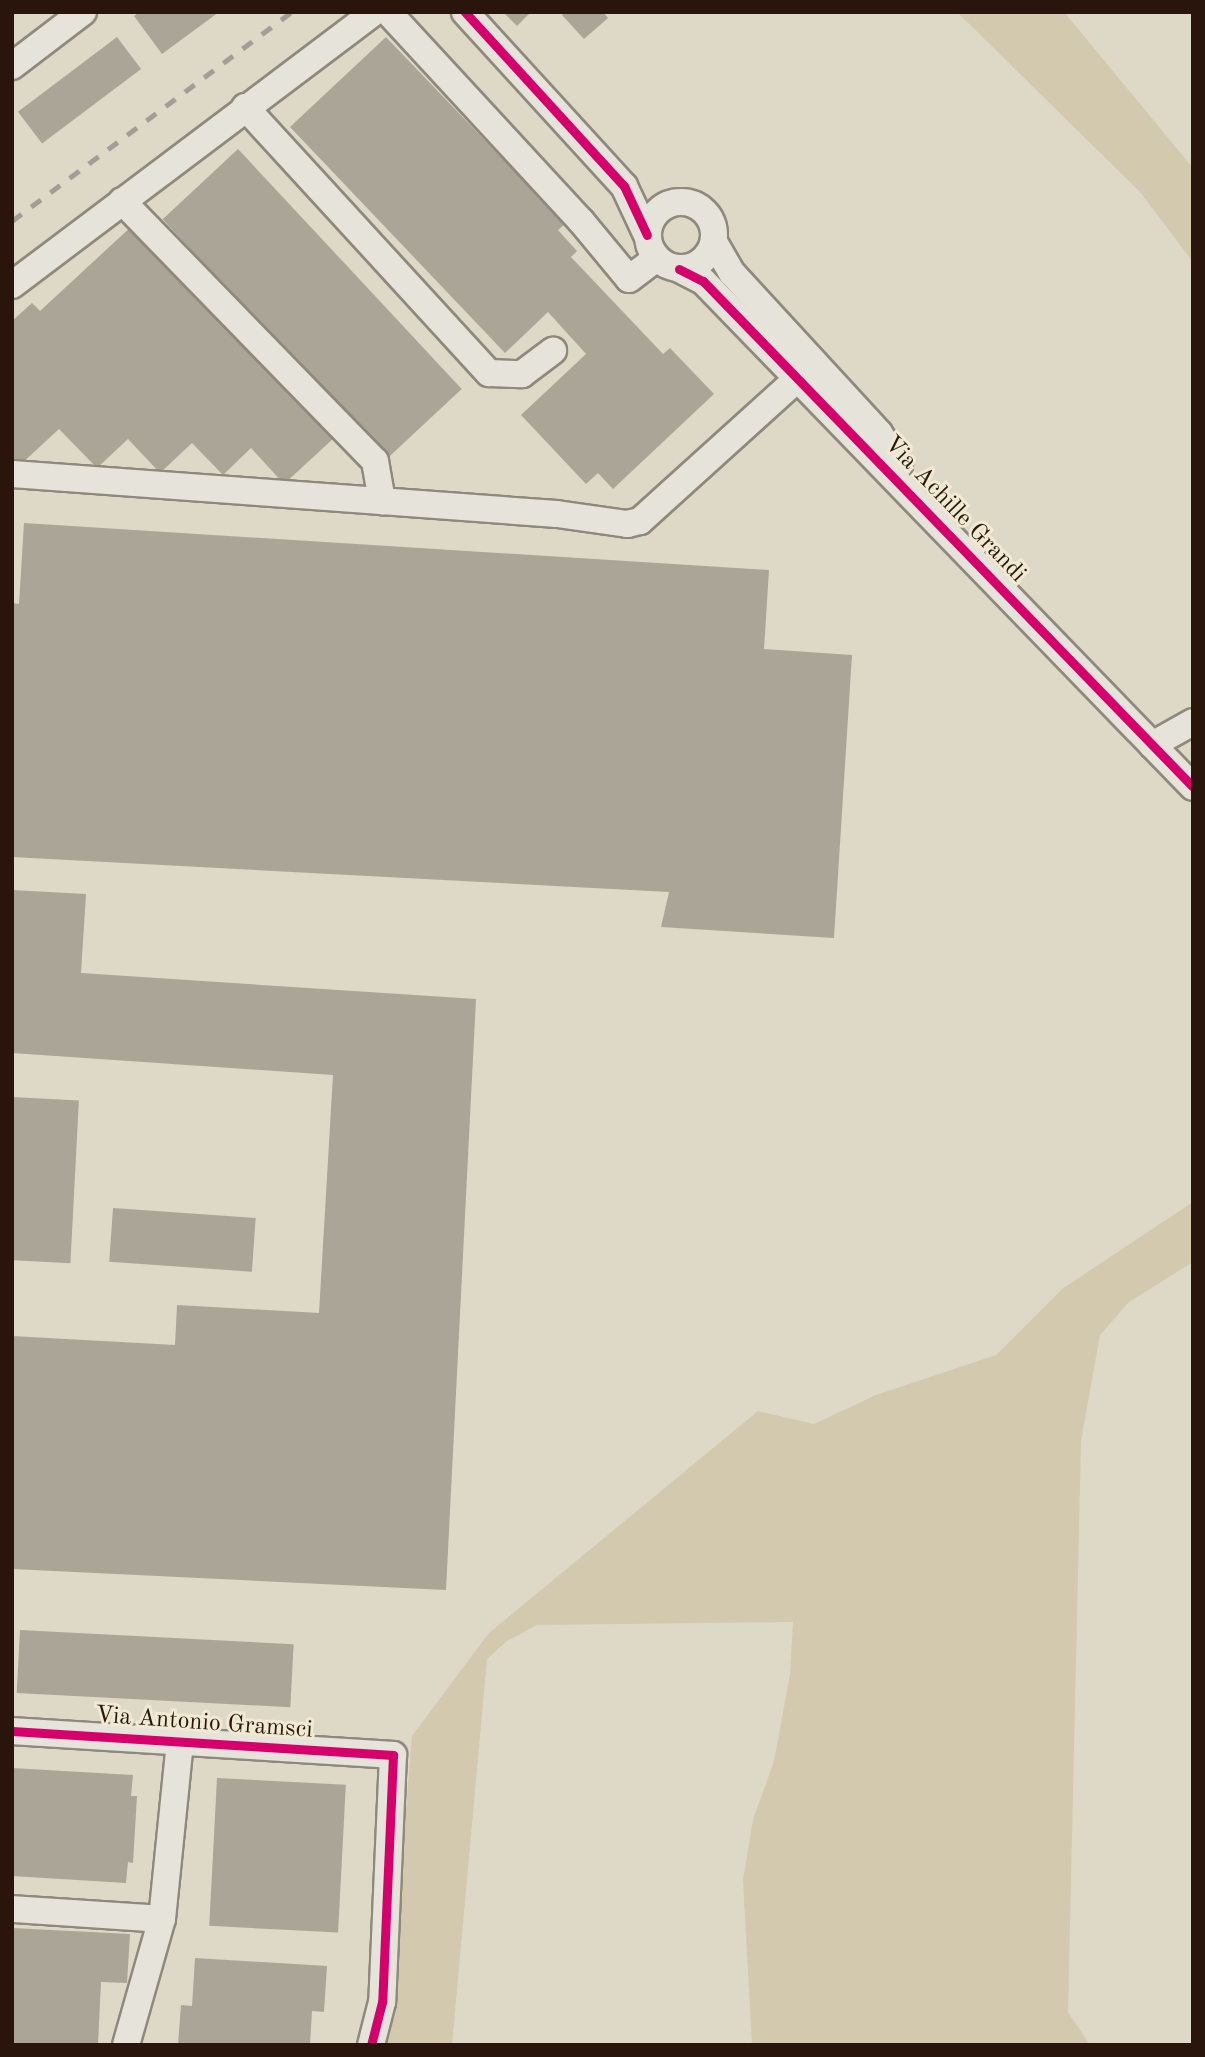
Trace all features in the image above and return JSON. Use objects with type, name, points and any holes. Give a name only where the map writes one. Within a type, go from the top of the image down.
[{"type":"street","points":[[12,65],[83,12]]},
{"type":"street","points":[[12,285],[374,12]]},
{"type":"street","points":[[388,12],[581,221],[629,279],[661,254],[701,262],[714,242]]},
{"type":"street","name":"Via Achille Grandi","points":[[465,12],[624,186],[661,254],[702,281],[931,513],[1193,787]]},
{"type":"street","points":[[245,107],[489,373],[522,374],[554,351]]},
{"type":"street","name":"Via Achille Grandi","points":[[624,186],[703,209],[713,226],[714,242],[732,273],[879,433],[931,513]]},
{"type":"street","points":[[122,201],[374,461],[382,501]]},
{"type":"street","points":[[661,254],[652,217],[673,202]]},
{"type":"street","points":[[12,474],[557,514],[627,524],[640,521],[797,378]]},
{"type":"street","points":[[1153,745],[1193,722]]},
{"type":"street","name":"Via Antonio Gramsci","points":[[12,1731],[393,1755],[382,2002],[371,2045]]},
{"type":"street","points":[[126,2045],[162,1919],[180,1741]]},
{"type":"street","points":[[12,1909],[162,1919]]},
{"type":"shaded area","points":[[957,12],[1064,12],[1193,168],[1193,262],[1140,192]]},
{"type":"shaded area","points":[[1193,1202],[1193,1262],[1129,1302],[1100,1335],[1081,1441],[1068,2012],[1090,2045],[752,2045],[743,1880],[753,1820],[774,1761],[790,1674],[793,1622],[537,1625],[507,1641],[487,1659],[452,2045],[387,2045],[412,1736],[489,1633],[758,1411],[814,1424],[876,1395],[996,1355],[1062,1289]]},
{"type":"building","points":[[139,12],[219,12],[162,54],[134,16]]},
{"type":"building","points":[[503,12],[531,12],[517,26]]},
{"type":"building","points":[[565,12],[603,12],[608,18],[584,39],[562,15]]},
{"type":"building","points":[[117,37],[141,69],[42,144],[18,112]]},
{"type":"building","points":[[386,37],[565,224],[558,230],[577,251],[571,257],[663,354],[670,348],[714,394],[613,489],[598,473],[586,484],[521,415],[586,354],[548,312],[505,353],[290,127]]},
{"type":"building","points":[[238,149],[462,389],[386,459],[163,219]]},
{"type":"building","points":[[133,225],[334,438],[284,484],[251,448],[223,475],[192,443],[160,473],[128,439],[97,468],[59,429],[20,465],[12,457],[12,321],[32,303],[40,311]]},
{"type":"building","points":[[24,523],[769,570],[764,649],[852,655],[834,938],[661,927],[669,892],[12,857],[12,603],[19,604]]},
{"type":"building","points":[[12,890],[86,894],[81,973],[476,999],[446,1590],[12,1569],[12,1336],[175,1345],[177,1305],[319,1313],[333,1075],[12,1053]]},
{"type":"building","points":[[12,1097],[79,1101],[70,1263],[12,1260]]},
{"type":"building","points":[[113,1208],[256,1218],[252,1272],[109,1262]]},
{"type":"building","points":[[20,1630],[294,1644],[290,1707],[17,1693]]},
{"type":"building","points":[[12,1768],[133,1775],[131,1796],[137,1796],[133,1863],[128,1862],[126,1883],[12,1876]]},
{"type":"building","points":[[217,1778],[346,1785],[338,1933],[209,1926]]},
{"type":"building","points":[[12,1928],[130,1934],[127,1983],[101,1982],[98,2045],[12,2045]]},
{"type":"building","points":[[195,1958],[327,1966],[324,2012],[312,2011],[310,2045],[178,2045],[181,2005],[192,2006]]},
{"type":"railway","points":[[12,221],[291,12]]},
{"type":"cycle path","points":[[465,12],[624,186],[647,235]]},
{"type":"cycle path","points":[[679,269],[703,281],[1193,787]]},
{"type":"cycle path","points":[[12,1731],[393,1755],[382,2002],[371,2045]]}]
